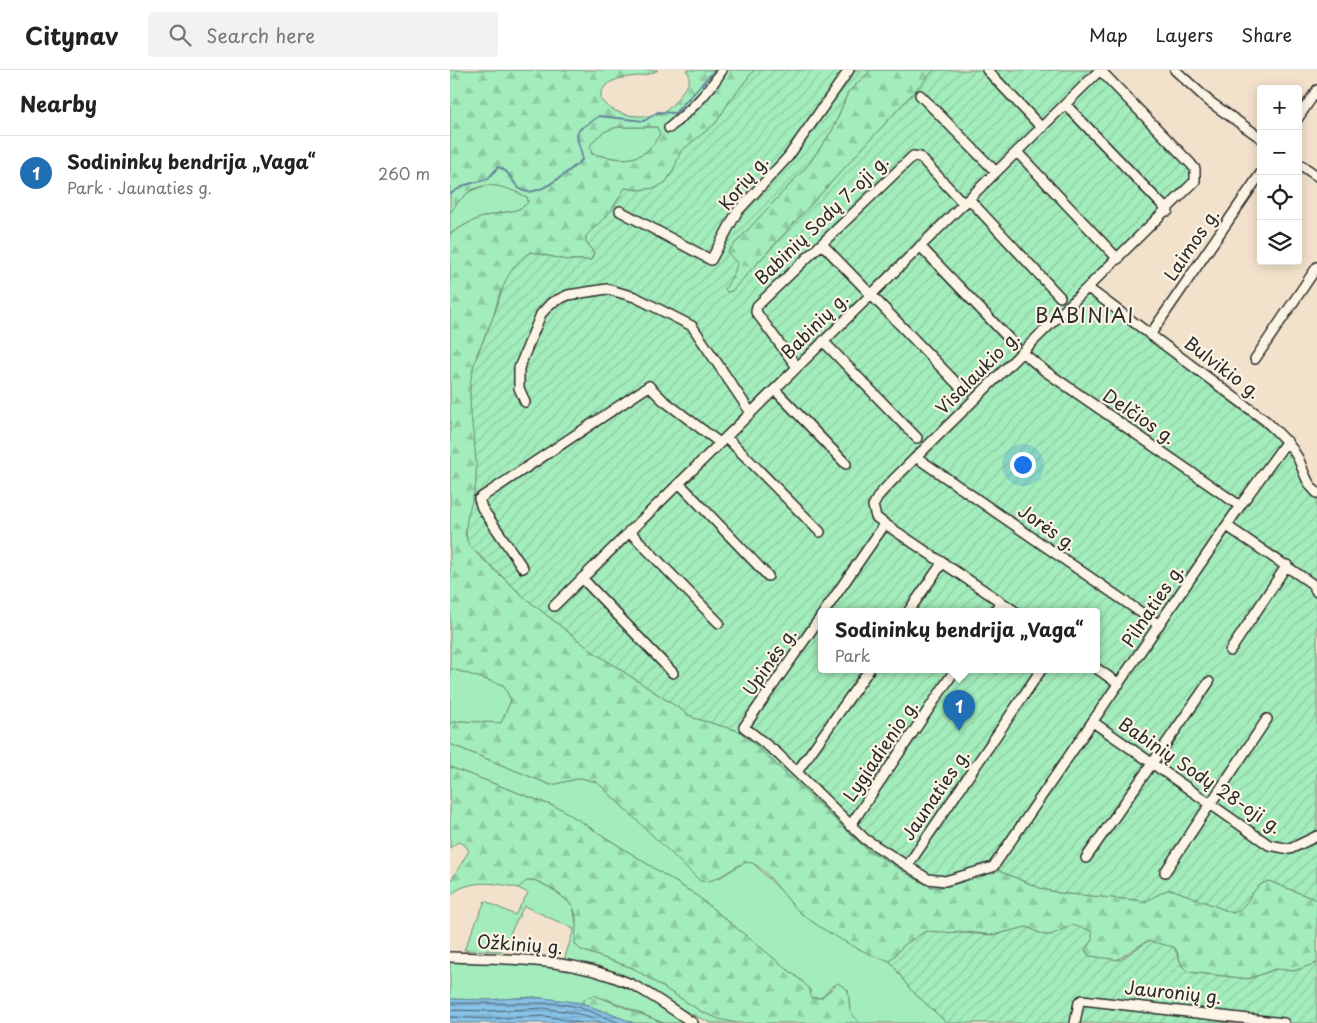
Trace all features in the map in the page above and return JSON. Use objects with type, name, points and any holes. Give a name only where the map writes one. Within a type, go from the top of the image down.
[{"type":"street","points":[[669,128],[698,104],[722,70]]},
{"type":"street","name":"Korių g.","points":[[620,211],[711,260],[737,212],[800,142],[850,70]]},
{"type":"street","points":[[987,70],[1042,128]]},
{"type":"street","name":"Babinių g.","points":[[554,606],[1100,70]]},
{"type":"street","name":"Visalaukio g.","points":[[885,524],[874,512],[875,501],[916,457],[1196,182],[1195,169],[1100,70]]},
{"type":"street","points":[[1175,70],[1210,102],[1257,135]]},
{"type":"street","points":[[1302,112],[1317,90]]},
{"type":"street","points":[[920,95],[996,172]]},
{"type":"street","points":[[1066,105],[1168,211]]},
{"type":"street","points":[[1017,152],[1118,259]]},
{"type":"street","name":"Babinių Sodų 7-oji g.","points":[[797,367],[756,309],[822,244],[913,156],[920,157],[966,202]]},
{"type":"street","points":[[1302,166],[1317,176]]},
{"type":"street","name":"Laimos g.","points":[[1150,335],[1260,175]]},
{"type":"street","points":[[966,202],[1060,297]]},
{"type":"street","points":[[822,244],[964,392]]},
{"type":"street","points":[[920,246],[1015,344]]},
{"type":"street","points":[[1255,359],[1317,267]]},
{"type":"street","points":[[525,402],[519,388],[519,368],[541,314],[551,303],[568,295],[607,288],[635,297],[692,326],[751,412]]},
{"type":"street","name":"Bulvikio g.","points":[[1088,288],[1266,421],[1287,441],[1297,457],[1310,486],[1317,493]]},
{"type":"street","points":[[823,342],[917,438]]},
{"type":"street","name":"Delčios g.","points":[[1022,352],[1051,376],[1240,506]]},
{"type":"street","points":[[523,568],[482,508],[479,499],[649,386],[663,400],[723,440],[820,532]]},
{"type":"street","points":[[775,390],[846,464]]},
{"type":"street","name":"Pilnaties g.","points":[[908,865],[928,879],[945,882],[996,865],[1240,506],[1287,441]]},
{"type":"street","name":"Jorės g.","points":[[916,457],[1159,625]]},
{"type":"street","points":[[680,484],[768,576]]},
{"type":"street","points":[[827,608],[885,524],[1010,608]]},
{"type":"street","points":[[1227,526],[1288,566],[1314,580],[1317,592]]},
{"type":"street","points":[[629,531],[719,623]]},
{"type":"street","points":[[911,608],[942,562]]},
{"type":"street","points":[[1230,651],[1288,566]]},
{"type":"street","points":[[582,578],[673,673]]},
{"type":"street","points":[[997,608],[1001,602]]},
{"type":"street","name":"Upinės g.","points":[[797,772],[744,727],[818,622]]},
{"type":"street","points":[[1100,671],[1119,684]]},
{"type":"street","points":[[867,673],[797,772],[850,826],[878,848],[908,865]]},
{"type":"street","name":"Lygiadienio g.","points":[[850,826],[954,673]]},
{"type":"street","name":"Jaunaties g.","points":[[908,865],[1039,673]]},
{"type":"street","points":[[1086,858],[1209,682]]},
{"type":"street","points":[[1166,872],[1209,804],[1267,719]]},
{"type":"street","name":"Babinių Sodų 28-oji g.","points":[[1093,722],[1270,845],[1277,848],[1290,849],[1317,836]]},
{"type":"street","name":"Ožkinių g.","points":[[450,957],[535,960],[594,971],[632,985],[693,1023]]},
{"type":"street","name":"Jauronių g.","points":[[1075,1023],[1079,1002],[1082,1000],[1284,1023]]},
{"type":"green space","points":[[450,70],[658,70],[613,81],[601,92],[601,100],[607,106],[623,114],[642,116],[660,113],[671,106],[688,84],[689,74],[686,70],[754,70],[727,105],[716,123],[682,151],[666,182],[656,188],[638,190],[625,188],[611,211],[586,236],[586,241],[594,253],[591,260],[567,260],[530,252],[500,292],[493,318],[477,354],[470,396],[477,454],[476,484],[465,535],[476,553],[524,597],[592,651],[694,718],[739,731],[869,851],[887,859],[931,887],[995,869],[1040,888],[1059,893],[1146,901],[1167,890],[1174,890],[1233,913],[1258,887],[1269,881],[1317,900],[1317,963],[1294,971],[1275,969],[1249,979],[1188,972],[1182,966],[1176,949],[1145,942],[1117,960],[1089,956],[1085,950],[1092,940],[1059,932],[1044,935],[1027,927],[993,935],[958,931],[904,945],[890,961],[855,947],[810,920],[797,910],[765,872],[752,863],[741,864],[714,879],[700,881],[597,782],[581,778],[551,785],[450,744],[450,723],[461,721],[501,723],[511,700],[503,685],[450,668],[450,234],[477,219],[517,210],[528,202],[527,197],[515,191],[484,186],[467,194],[450,213]],"holes":[[[618,127],[657,127],[660,134],[653,144],[638,156],[622,159],[592,154],[590,146],[599,136],[609,130]]]},
{"type":"green space","points":[[754,70],[871,70],[848,92],[833,129],[809,164],[727,252],[737,263],[735,271],[725,289],[727,292],[732,291],[934,70],[1095,70],[1190,169],[1193,177],[1084,288],[1289,447],[1317,497],[1317,900],[1269,881],[1258,887],[1243,906],[1233,913],[1174,890],[1167,890],[1146,901],[1059,893],[1040,888],[995,869],[949,886],[933,887],[928,885],[869,851],[739,731],[694,718],[592,651],[524,597],[469,545],[466,530],[476,482],[470,385],[477,356],[509,274],[521,259],[530,252],[567,260],[591,260],[594,253],[586,241],[586,236],[611,211],[625,188],[638,190],[656,188],[666,182],[673,171],[681,151],[716,123],[727,105]]},
{"type":"green space","points":[[871,70],[934,70],[732,291],[727,292],[724,289],[735,271],[727,252],[809,164],[833,129],[848,92]]},
{"type":"green space","points":[[618,127],[657,127],[660,134],[653,144],[639,156],[622,159],[592,154],[590,146],[596,139],[605,131]]},
{"type":"green space","points":[[493,184],[506,187],[527,197],[528,202],[517,210],[477,219],[450,234],[450,214],[457,202],[467,193]]},
{"type":"green space","points":[[450,668],[503,685],[511,700],[501,724],[461,721],[450,723]]},
{"type":"green space","points":[[450,744],[551,785],[581,778],[597,782],[629,813],[719,878],[745,862],[753,863],[814,923],[858,948],[890,961],[910,989],[947,1023],[859,1023],[850,1011],[848,990],[833,985],[821,998],[811,998],[803,982],[696,895],[561,809],[450,767]]},
{"type":"green space","points":[[450,767],[561,809],[696,895],[803,982],[810,990],[811,998],[821,998],[838,983],[848,990],[850,1011],[859,1023],[737,1023],[719,1019],[702,1012],[633,968],[581,950],[575,944],[576,922],[574,909],[561,896],[536,881],[525,882],[518,888],[483,883],[474,884],[457,890],[450,896],[450,882],[469,851],[464,844],[458,842],[450,848]]},
{"type":"green space","points":[[534,880],[553,889],[573,906],[581,950],[633,968],[702,1012],[737,1023],[711,1023],[581,963],[564,960],[574,929],[524,906],[501,951],[464,950],[485,901],[515,915],[528,893],[518,888],[525,881]]},
{"type":"green space","points":[[1072,925],[1092,931],[1092,940],[1085,950],[1089,956],[1120,960],[1148,941],[1174,947],[1182,966],[1188,972],[1249,979],[1276,969],[1294,971],[1317,963],[1317,1023],[947,1023],[910,989],[890,961],[904,945],[926,931],[993,935],[1027,927],[1044,935],[1051,935]]},
{"type":"green space","points":[[450,961],[534,964],[596,975],[634,991],[685,1023],[663,1023],[607,999],[586,998],[582,1003],[534,997],[486,1000],[450,999]]},
{"type":"green space","points":[[594,995],[663,1023],[634,1023],[582,1003],[586,998]]},
{"type":"water","points":[[534,997],[582,1003],[634,1023],[450,1023],[450,999],[486,1000]]},
{"type":"waterway","points":[[450,194],[465,185],[488,179],[498,167],[508,173],[517,186],[526,192],[543,188],[561,177],[582,160],[577,134],[580,129],[599,116],[644,121],[658,112],[675,113],[715,70]]},
{"type":"place","name":"Sodininkų bendrija „Vaga“","points":[[959,731]]},
{"type":"district","name":"BABINIAI","points":[[1085,316]]}]
